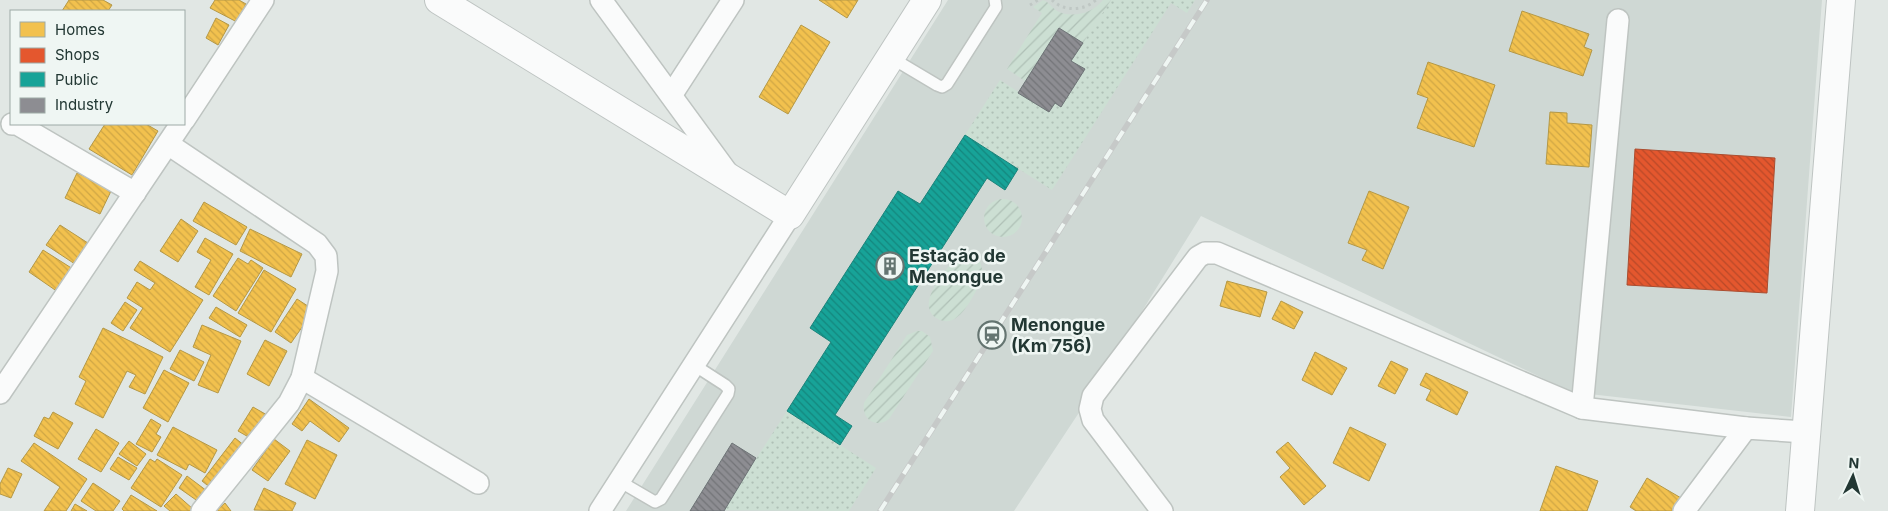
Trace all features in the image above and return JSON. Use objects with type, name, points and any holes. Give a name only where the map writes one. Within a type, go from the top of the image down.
[{"type":"main road","points":[[439,0],[790,215],[927,0]]},
{"type":"main road","points":[[1800,511],[1841,0]]},
{"type":"street","points":[[185,118],[263,0]]},
{"type":"street","points":[[601,0],[672,94],[733,180]]},
{"type":"street","points":[[672,94],[733,0]]},
{"type":"street","points":[[1582,408],[1618,20]]},
{"type":"street","points":[[19,125],[134,193]]},
{"type":"street","points":[[0,393],[180,125]]},
{"type":"street","points":[[168,144],[317,244],[326,256],[327,271],[302,378],[289,403],[202,511]]},
{"type":"street","points":[[600,511],[790,215]]},
{"type":"street","points":[[1162,511],[1092,420],[1090,409],[1093,396],[1198,258],[1205,253],[1217,253],[1582,408],[1746,428],[1805,432]]},
{"type":"street","points":[[302,378],[478,483]]},
{"type":"street","points":[[1684,511],[1746,428]]},
{"type":"lane","points":[[890,57],[937,85],[942,87],[948,84],[996,7],[995,0]]},
{"type":"lane","points":[[619,481],[655,502],[666,491],[729,389],[694,365]]},
{"type":"path","points":[[1030,5],[1038,0]]},
{"type":"path","points":[[1052,0],[1067,9],[1080,8],[1096,0]]},
{"type":"shaded area","points":[[948,0],[1822,0],[1791,417],[1572,392],[1201,216],[1082,408],[1014,511],[626,511]]},
{"type":"green space","points":[[1043,0],[1059,12],[1077,14],[1089,11],[1103,0],[1111,0],[1083,43],[1059,28],[1025,81],[1007,69],[1042,13],[1033,7]]},
{"type":"green space","points":[[1111,0],[1195,0],[1187,13],[1171,3],[1052,190],[965,135],[1000,80],[1049,112],[1055,103],[1061,107],[1085,70],[1071,61]]},
{"type":"green space","points":[[1003,199],[1017,204],[1022,218],[1017,232],[1003,237],[989,232],[984,218],[989,204]]},
{"type":"green space","points":[[971,254],[980,261],[984,277],[968,305],[956,318],[947,321],[940,320],[931,313],[929,306],[933,290],[953,260],[958,256]]},
{"type":"green space","points":[[922,331],[930,337],[933,351],[889,419],[879,423],[870,421],[865,414],[864,403],[907,335]]},
{"type":"green space","points":[[787,411],[876,468],[849,511],[723,510]]},
{"type":"building: Homes","points":[[69,0],[103,0],[112,5],[109,10],[63,10]]},
{"type":"building: Homes","points":[[215,0],[239,0],[246,4],[237,22],[210,8]]},
{"type":"building: Homes","points":[[819,0],[858,0],[847,18]]},
{"type":"building: Homes","points":[[1522,11],[1589,34],[1584,47],[1592,50],[1583,76],[1509,51]]},
{"type":"building: Homes","points":[[216,18],[229,25],[218,45],[206,38]]},
{"type":"building: Homes","points":[[801,25],[830,42],[788,114],[759,97]]},
{"type":"building: Homes","points":[[1428,62],[1495,85],[1474,147],[1417,128],[1428,98],[1417,94]]},
{"type":"building: Homes","points":[[1550,112],[1567,113],[1567,123],[1592,125],[1589,167],[1546,164]]},
{"type":"building: Homes","points":[[104,125],[148,125],[158,131],[132,175],[89,149]]},
{"type":"building: Homes","points":[[77,173],[112,189],[100,214],[65,198]]},
{"type":"building: Homes","points":[[1369,191],[1409,207],[1383,269],[1362,260],[1367,250],[1348,243]]},
{"type":"building: Homes","points":[[204,202],[247,227],[236,245],[193,221]]},
{"type":"building: Homes","points":[[181,219],[198,231],[178,262],[160,251]]},
{"type":"building: Homes","points":[[60,225],[91,245],[78,266],[46,245]]},
{"type":"building: Homes","points":[[250,229],[302,254],[291,277],[240,251]]},
{"type":"building: Homes","points":[[205,238],[233,254],[209,295],[195,287],[211,260],[197,252]]},
{"type":"building: Homes","points":[[43,250],[73,269],[58,292],[29,272]]},
{"type":"building: Homes","points":[[238,258],[248,264],[251,260],[263,268],[236,311],[213,296]]},
{"type":"building: Homes","points":[[140,261],[203,300],[170,352],[130,328],[143,308],[127,298],[137,282],[150,290],[155,283],[134,270]]},
{"type":"building: Homes","points":[[264,270],[296,289],[271,332],[238,313]]},
{"type":"building: Homes","points":[[1227,281],[1267,292],[1260,317],[1220,306]]},
{"type":"building: Homes","points":[[297,299],[314,310],[291,343],[275,332]]},
{"type":"building: Homes","points":[[1281,301],[1303,312],[1294,329],[1272,319]]},
{"type":"building: Homes","points":[[125,302],[137,310],[123,331],[111,323]]},
{"type":"building: Homes","points":[[216,307],[247,325],[240,337],[209,318]]},
{"type":"building: Homes","points":[[202,325],[241,341],[218,393],[198,385],[211,355],[193,347]]},
{"type":"building: Homes","points":[[103,328],[163,357],[145,394],[129,387],[136,375],[127,371],[103,418],[75,404],[86,381],[79,377]]},
{"type":"building: Homes","points":[[265,340],[287,351],[269,386],[247,374]]},
{"type":"building: Homes","points":[[180,350],[204,362],[194,381],[170,369]]},
{"type":"building: Homes","points":[[1315,352],[1347,368],[1332,395],[1302,380]]},
{"type":"building: Homes","points":[[1391,361],[1408,369],[1395,394],[1378,386]]},
{"type":"building: Homes","points":[[164,370],[189,383],[168,422],[143,408]]},
{"type":"building: Homes","points":[[1426,373],[1468,392],[1457,415],[1426,400],[1431,390],[1420,385]]},
{"type":"building: Homes","points":[[309,399],[349,428],[339,442],[310,421],[302,431],[292,424]]},
{"type":"building: Homes","points":[[253,407],[267,415],[252,439],[238,431]]},
{"type":"building: Homes","points":[[53,412],[73,423],[58,449],[34,436],[44,417],[49,419]]},
{"type":"building: Homes","points":[[151,419],[161,425],[156,434],[161,437],[152,452],[136,444]]},
{"type":"building: Homes","points":[[173,427],[217,450],[205,473],[189,464],[186,470],[157,455]]},
{"type":"building: Homes","points":[[1350,427],[1386,444],[1369,481],[1333,463]]},
{"type":"building: Homes","points":[[96,429],[119,443],[101,472],[78,459]]},
{"type":"building: Homes","points":[[235,438],[245,446],[212,489],[202,481]]},
{"type":"building: Homes","points":[[274,439],[290,451],[268,481],[252,470]]},
{"type":"building: Homes","points":[[307,440],[337,455],[315,499],[285,484]]},
{"type":"building: Homes","points":[[129,441],[146,454],[137,466],[119,454]]},
{"type":"building: Homes","points":[[1288,442],[1326,486],[1304,505],[1280,477],[1290,468],[1276,452]]},
{"type":"building: Homes","points":[[34,443],[87,479],[66,511],[44,511],[60,487],[21,461]]},
{"type":"building: Homes","points":[[118,457],[137,468],[129,480],[110,469]]},
{"type":"building: Homes","points":[[150,459],[155,462],[157,459],[182,475],[161,507],[131,488]]},
{"type":"building: Homes","points":[[1556,466],[1598,481],[1587,511],[1540,511]]},
{"type":"building: Homes","points":[[8,468],[22,474],[11,498],[0,494],[0,484]]},
{"type":"building: Homes","points":[[187,476],[207,491],[199,502],[179,488]]},
{"type":"building: Homes","points":[[1647,478],[1693,505],[1690,511],[1636,511],[1630,507]]},
{"type":"building: Homes","points":[[93,483],[120,501],[113,511],[96,511],[81,501]]},
{"type":"building: Homes","points":[[264,488],[296,503],[292,511],[254,510]]},
{"type":"building: Homes","points":[[176,494],[193,509],[191,511],[170,511],[164,506]]},
{"type":"building: Homes","points":[[131,495],[157,511],[124,511],[122,509]]},
{"type":"building: Homes","points":[[225,503],[231,511],[216,511]]},
{"type":"building: Homes","points":[[75,504],[87,511],[71,511]]},
{"type":"building: Shops","points":[[1635,149],[1775,158],[1767,293],[1627,285]]},
{"type":"building: Public","name":"Estação de Menongue","points":[[965,135],[1018,169],[1005,190],[987,178],[835,415],[852,426],[840,445],[787,411],[831,342],[810,328],[898,191],[920,204]]},
{"type":"building: Industry","points":[[1059,28],[1083,43],[1071,61],[1085,69],[1061,107],[1055,103],[1049,112],[1018,93]]},
{"type":"building: Industry","points":[[732,443],[756,458],[724,511],[690,511]]},
{"type":"railway","points":[[880,511],[1207,0]]},
{"type":"place","name":"Estação de Menongue","points":[[890,266]]},
{"type":"place","name":"Menongue (Km 756)","points":[[992,335]]}]
